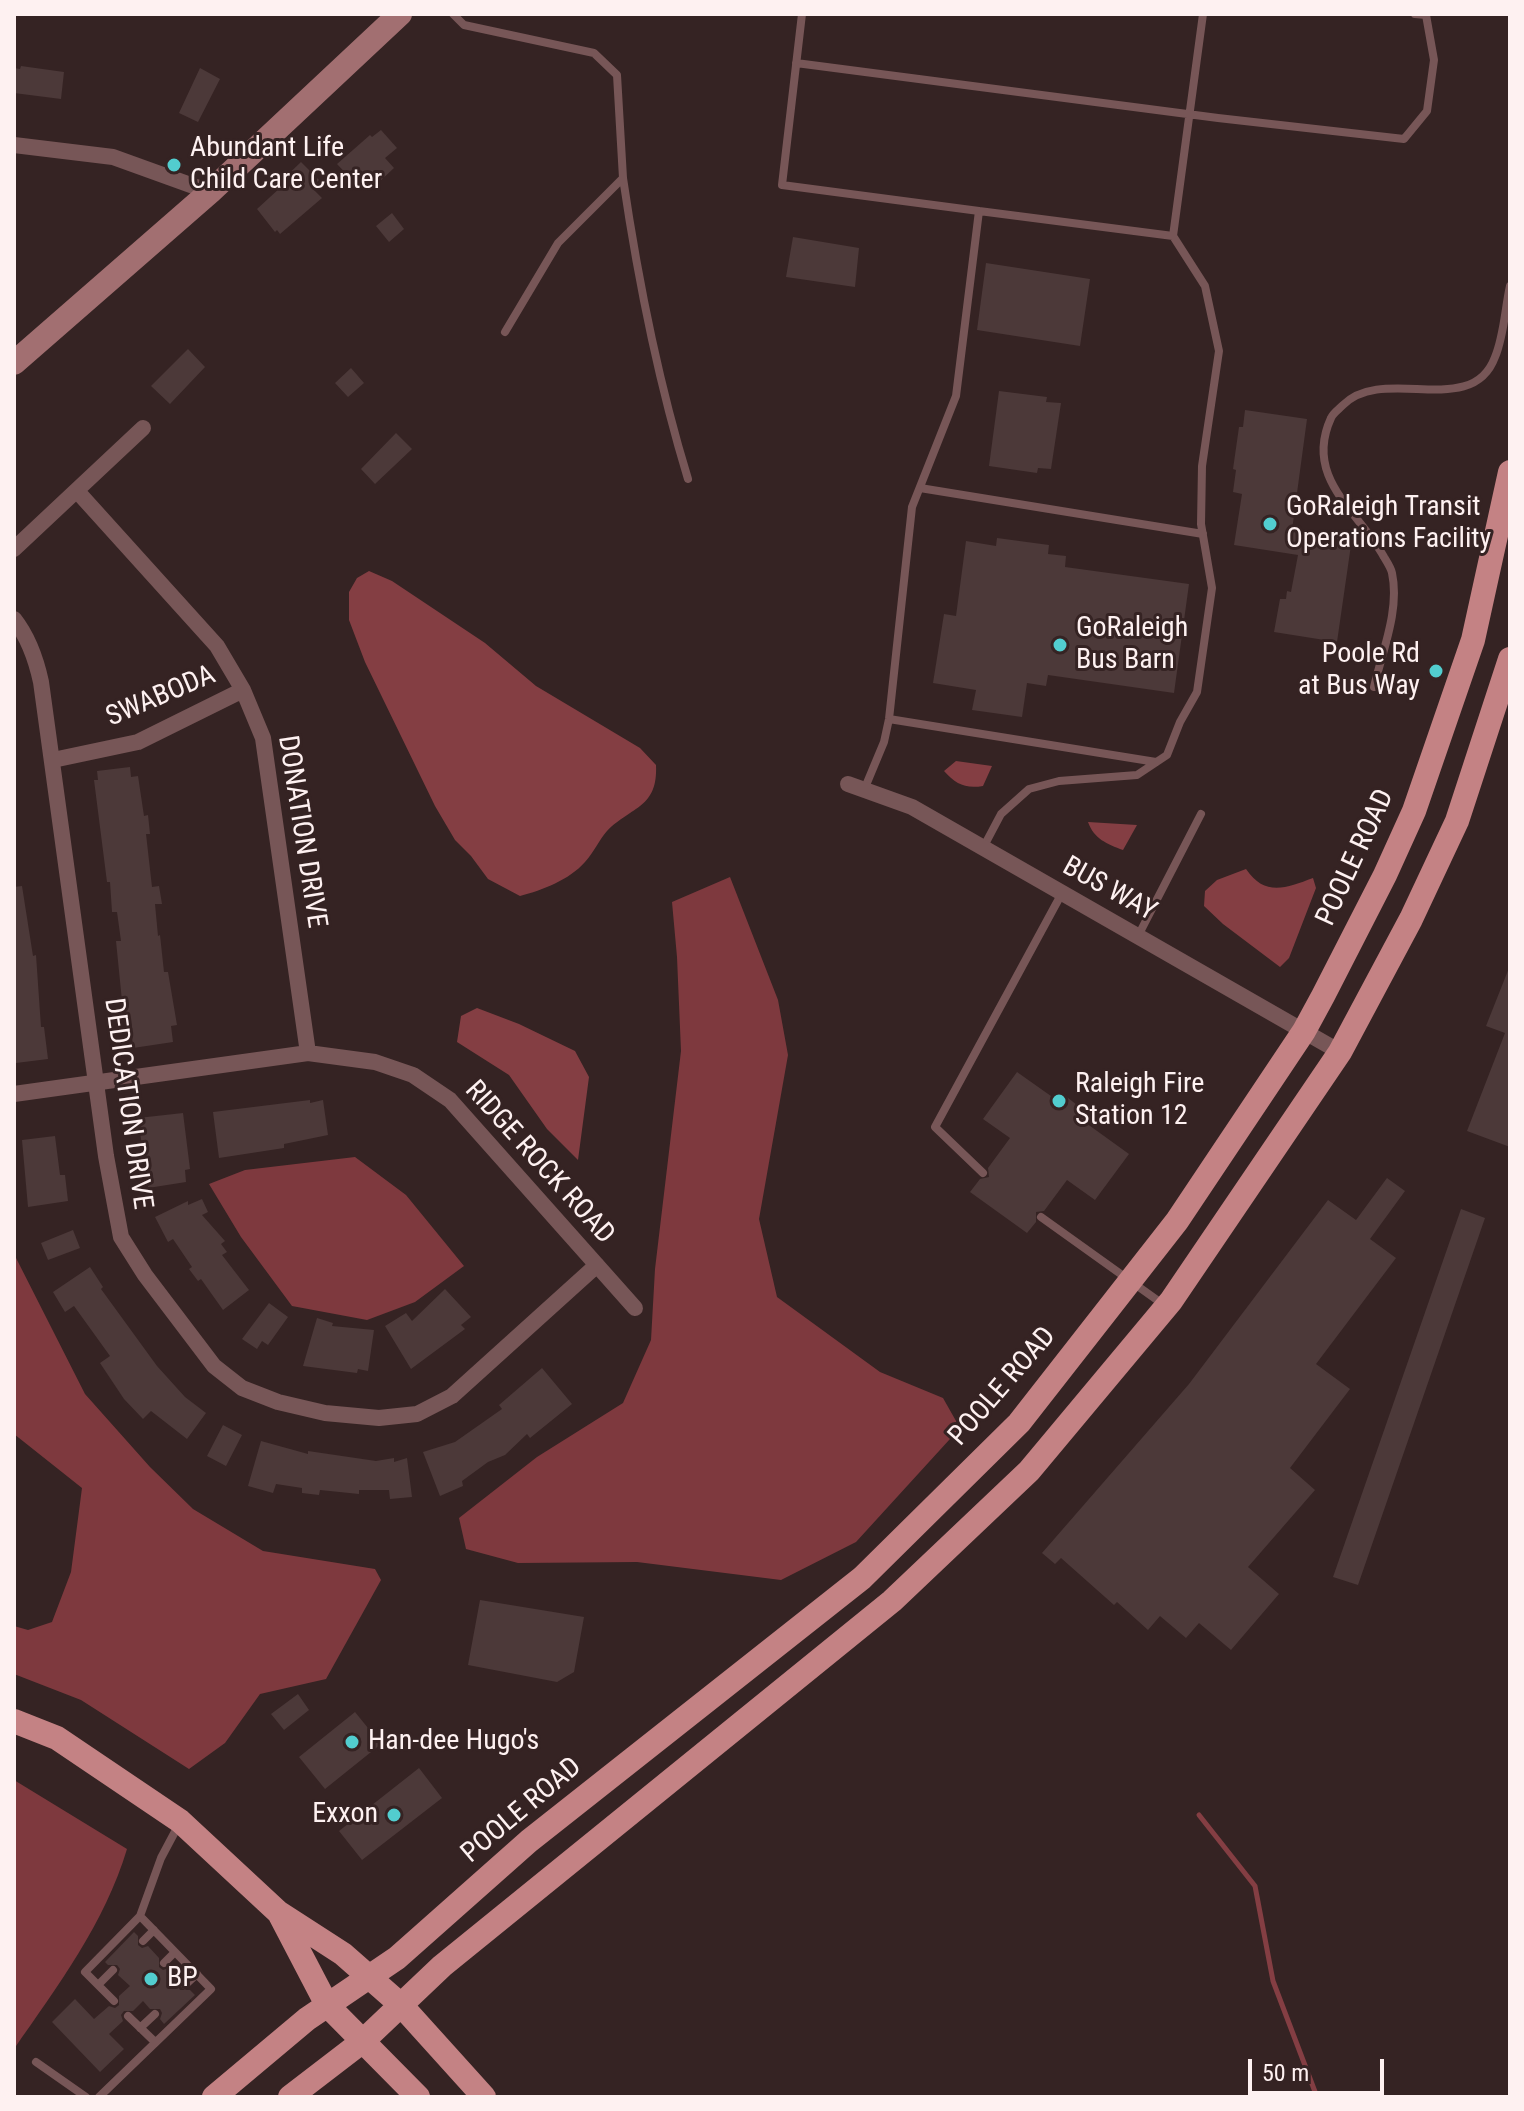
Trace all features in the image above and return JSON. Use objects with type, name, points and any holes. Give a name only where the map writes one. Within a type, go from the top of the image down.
[{"type":"main road","name":"POOLE ROAD","points":[[214,2097],[327,2005],[397,1958],[529,1841],[862,1578],[1019,1423],[1177,1221],[1304,1031],[1385,875],[1414,811],[1473,640],[1510,472]]},
{"type":"main road","points":[[290,2097],[363,2041],[442,1966],[892,1601],[1029,1471],[1166,1307],[1340,1052],[1411,919],[1457,821],[1510,659]]},
{"type":"main road","points":[[862,1578],[892,1601]]},
{"type":"main road","points":[[14,1721],[57,1738],[180,1821],[278,1912],[343,1954],[401,2005],[484,2097]]},
{"type":"main road","points":[[278,1912],[327,2005],[418,2097]]},
{"type":"street","points":[[14,363],[210,192],[400,14]]},
{"type":"street","points":[[14,145],[113,157],[210,192]]},
{"type":"street","points":[[14,549],[143,428]]},
{"type":"street","name":"DONATION DRIVE","points":[[77,491],[217,646],[243,690],[263,738],[308,1053]]},
{"type":"street","name":"DEDICATION DRIVE","points":[[14,619],[37,660],[114,1207],[121,1237],[145,1275],[214,1366],[242,1388],[278,1402],[325,1413],[379,1418],[417,1414],[452,1396],[597,1265]]},
{"type":"street","name":"SWABODA","points":[[53,760],[138,742],[243,690]]},
{"type":"street","name":"BUS WAY","points":[[848,784],[912,807],[1340,1052]]},
{"type":"street","name":"RIDGE ROCK ROAD","points":[[14,1094],[308,1053],[375,1062],[413,1075],[450,1100],[635,1308]]},
{"type":"lane","points":[[453,14],[464,25],[594,53],[617,75],[623,178],[637,269],[688,479]]},
{"type":"lane","points":[[802,14],[782,185],[1173,236]]},
{"type":"lane","points":[[983,849],[1001,814],[1029,789],[1059,781],[1137,775],[1167,755],[1180,722],[1197,692],[1212,588],[1203,534],[1202,466],[1219,351],[1205,286],[1173,236],[1203,14]]},
{"type":"lane","points":[[796,63],[1404,139],[1427,111],[1434,60],[1426,15],[1415,14]]},
{"type":"lane","points":[[505,332],[558,243],[623,178]]},
{"type":"lane","points":[[864,790],[884,742],[889,719],[912,507],[956,396],[979,211]]},
{"type":"lane","points":[[1374,687],[1393,610],[1392,572],[1377,543],[1345,507],[1329,478],[1323,451],[1331,417],[1349,398],[1381,388],[1399,386],[1451,391],[1477,381],[1495,359],[1510,286]]},
{"type":"lane","points":[[920,488],[1203,534]]},
{"type":"lane","points":[[889,719],[1157,762]]},
{"type":"lane","points":[[1138,936],[1201,814]]},
{"type":"lane","points":[[983,1173],[935,1127],[1062,893]]},
{"type":"lane","points":[[1041,1217],[1166,1307]]},
{"type":"lane","points":[[114,2001],[85,1972],[140,1916],[161,1858],[180,1821]]},
{"type":"lane","points":[[99,2097],[211,1989],[140,1916]]},
{"type":"lane","points":[[143,1941],[154,1930]]},
{"type":"lane","points":[[164,1963],[175,1952]]},
{"type":"lane","points":[[98,1985],[113,1970]]},
{"type":"lane","points":[[185,1985],[197,1974]]},
{"type":"lane","points":[[140,2028],[155,2014]]},
{"type":"lane","points":[[128,2016],[155,2042]]},
{"type":"lane","points":[[36,2062],[86,2097]]},
{"type":"shaded area","points":[[369,571],[392,581],[485,643],[536,686],[640,748],[656,765],[653,790],[648,798],[607,831],[588,858],[571,874],[520,896],[488,879],[455,840],[435,806],[365,662],[349,620],[349,592],[357,578]]},
{"type":"shaded area","points":[[956,761],[992,766],[983,786],[966,786],[948,776],[944,771]]},
{"type":"shaded area","points":[[1088,822],[1137,825],[1123,850],[1097,837]]},
{"type":"shaded area","points":[[1246,869],[1253,878],[1268,887],[1285,887],[1313,878],[1316,888],[1289,958],[1280,967],[1204,906],[1205,891],[1217,880]]},
{"type":"shaded area","points":[[730,877],[778,1000],[788,1055],[759,1219],[777,1297],[880,1372],[943,1398],[960,1428],[856,1542],[781,1580],[637,1562],[518,1563],[466,1549],[459,1518],[537,1457],[623,1403],[651,1340],[655,1269],[681,1051],[672,902]]},
{"type":"shaded area","points":[[477,1008],[575,1051],[589,1077],[578,1160],[547,1129],[509,1075],[457,1042],[461,1016]]},
{"type":"shaded area","points":[[355,1157],[406,1195],[464,1266],[415,1302],[367,1320],[292,1306],[241,1237],[209,1184],[245,1170]]},
{"type":"shaded area","points":[[14,1254],[85,1394],[150,1467],[193,1509],[263,1551],[375,1569],[381,1580],[326,1679],[260,1694],[225,1743],[189,1769],[81,1700],[14,1674],[14,1626],[28,1630],[52,1622],[71,1572],[82,1488],[14,1434]]},
{"type":"shaded area","points":[[14,1780],[127,1849],[118,1876],[93,1928],[14,2049]]},
{"type":"building","points":[[21,66],[64,72],[61,99],[14,93],[14,68],[20,69]]},
{"type":"building","points":[[200,68],[220,79],[198,122],[179,113]]},
{"type":"building","points":[[381,130],[397,148],[385,158],[394,168],[378,183],[369,172],[356,184],[337,164],[370,135],[372,137]]},
{"type":"building","points":[[301,162],[319,180],[312,188],[322,198],[280,234],[257,209],[281,187],[278,184]]},
{"type":"building","points":[[392,213],[404,229],[389,242],[376,226]]},
{"type":"building","points":[[793,237],[859,248],[855,287],[786,277]]},
{"type":"building","points":[[986,263],[1090,279],[1080,346],[977,330]]},
{"type":"building","points":[[188,349],[205,367],[170,404],[151,386]]},
{"type":"building","points":[[351,368],[364,383],[348,397],[335,383]]},
{"type":"building","points":[[999,391],[1047,397],[1046,402],[1061,403],[1051,469],[1038,468],[1037,473],[989,466]]},
{"type":"building","name":"GoRaleigh Transit Operations Facility","points":[[1245,410],[1307,419],[1292,530],[1352,538],[1337,642],[1274,632],[1280,599],[1286,599],[1287,591],[1291,592],[1298,555],[1234,545],[1242,494],[1233,492],[1236,470],[1233,469],[1239,427],[1243,427]]},
{"type":"building","points":[[396,433],[412,449],[375,484],[361,469]]},
{"type":"building","name":"GoRaleigh Bus Barn","points":[[997,538],[1049,545],[1048,554],[1066,556],[1065,567],[1189,584],[1174,693],[1048,675],[1046,686],[1027,683],[1022,717],[972,710],[976,690],[933,683],[944,614],[956,616],[966,541],[996,546]]},
{"type":"building","points":[[130,767],[131,777],[138,776],[144,816],[148,815],[150,834],[146,834],[152,887],[159,886],[162,904],[155,904],[158,936],[177,1025],[171,1026],[173,1042],[133,1048],[132,1036],[127,1037],[116,941],[121,941],[117,912],[112,912],[94,780],[98,780],[97,771]]},
{"type":"building","points":[[22,886],[33,956],[36,955],[41,1027],[44,1027],[48,1059],[16,1063],[14,887]]},
{"type":"building","points":[[1509,968],[1510,1147],[1467,1131],[1505,1033],[1486,1026]]},
{"type":"building","points":[[1017,1072],[1058,1101],[1063,1094],[1091,1116],[1086,1123],[1129,1154],[1095,1200],[1067,1180],[1044,1211],[1036,1212],[1036,1222],[1027,1233],[970,1192],[980,1179],[989,1177],[988,1168],[1010,1138],[983,1119]]},
{"type":"building","points":[[310,1100],[310,1103],[323,1100],[328,1135],[284,1144],[284,1148],[219,1158],[213,1112]]},
{"type":"building","points":[[183,1113],[190,1169],[185,1170],[186,1182],[148,1188],[138,1118]]},
{"type":"building","points":[[55,1136],[60,1175],[65,1175],[68,1201],[28,1207],[22,1140]]},
{"type":"building","points":[[1387,1178],[1405,1191],[1370,1239],[1396,1258],[1316,1364],[1350,1389],[1290,1468],[1315,1490],[1248,1567],[1279,1594],[1231,1650],[1199,1623],[1186,1638],[1160,1616],[1148,1630],[1117,1602],[1114,1605],[1061,1558],[1055,1564],[1042,1553],[1189,1384],[1328,1200],[1356,1220]]},
{"type":"building","points":[[202,1199],[208,1212],[202,1215],[225,1241],[221,1244],[227,1252],[222,1255],[249,1290],[223,1310],[201,1279],[198,1281],[189,1269],[192,1267],[173,1239],[168,1242],[155,1217],[188,1201],[188,1205]]},
{"type":"building","points":[[1461,1209],[1485,1218],[1358,1585],[1333,1577]]},
{"type":"building","points":[[73,1230],[80,1248],[48,1260],[41,1243]]},
{"type":"building","points":[[90,1267],[103,1287],[101,1289],[157,1366],[185,1397],[206,1413],[187,1439],[151,1411],[143,1419],[124,1399],[100,1363],[110,1356],[74,1306],[65,1312],[53,1292]]},
{"type":"building","points":[[445,1289],[471,1317],[461,1325],[465,1329],[411,1369],[385,1326],[406,1313],[412,1321]]},
{"type":"building","points":[[269,1303],[288,1317],[268,1345],[262,1341],[257,1349],[242,1339]]},
{"type":"building","points":[[317,1318],[333,1323],[332,1326],[374,1330],[368,1371],[358,1369],[357,1373],[303,1366]]},
{"type":"building","points":[[542,1368],[572,1404],[530,1438],[527,1434],[505,1455],[488,1462],[462,1481],[463,1486],[440,1496],[423,1452],[455,1442],[502,1409],[499,1405]]},
{"type":"building","points":[[223,1425],[242,1435],[226,1466],[207,1456]]},
{"type":"building","points":[[261,1441],[308,1454],[308,1451],[376,1461],[394,1458],[394,1462],[407,1458],[412,1497],[390,1499],[389,1490],[359,1490],[359,1494],[320,1490],[319,1495],[302,1493],[302,1488],[276,1484],[273,1493],[248,1486]]},
{"type":"building","points":[[480,1600],[584,1617],[574,1672],[557,1682],[468,1665]]},
{"type":"building","points":[[298,1694],[309,1710],[284,1730],[271,1714]]},
{"type":"building","points":[[355,1712],[381,1744],[325,1789],[299,1757]]},
{"type":"building","points":[[419,1768],[442,1798],[362,1860],[339,1831]]},
{"type":"building","points":[[134,1932],[138,1936],[138,1945],[142,1948],[148,1946],[159,1958],[159,1967],[163,1970],[169,1968],[180,1980],[180,1990],[190,1990],[195,1995],[164,2024],[160,2019],[160,2009],[150,2009],[143,2001],[133,2011],[124,2011],[121,2015],[123,2021],[109,2034],[124,2049],[100,2072],[52,2022],[75,1999],[94,2019],[109,2006],[115,2008],[119,2005],[119,1996],[130,1986],[118,1975],[120,1969],[117,1965],[105,1962]]},
{"type":"waterway","points":[[1199,1815],[1255,1886],[1273,1981],[1317,2097]]},
{"type":"place","name":"Abundant Life Child Care Center","points":[[174,165]]},
{"type":"place","name":"GoRaleigh Transit Operations Facility","points":[[1270,524]]},
{"type":"place","name":"GoRaleigh Bus Barn","points":[[1060,645]]},
{"type":"place","name":"Poole Rd at Bus Way","points":[[1436,671]]},
{"type":"place","name":"Raleigh Fire Station 12","points":[[1059,1101]]},
{"type":"place","name":"Han-dee Hugo's","points":[[352,1742]]},
{"type":"place","name":"Exxon","points":[[394,1815]]},
{"type":"place","name":"BP","points":[[151,1979]]}]
